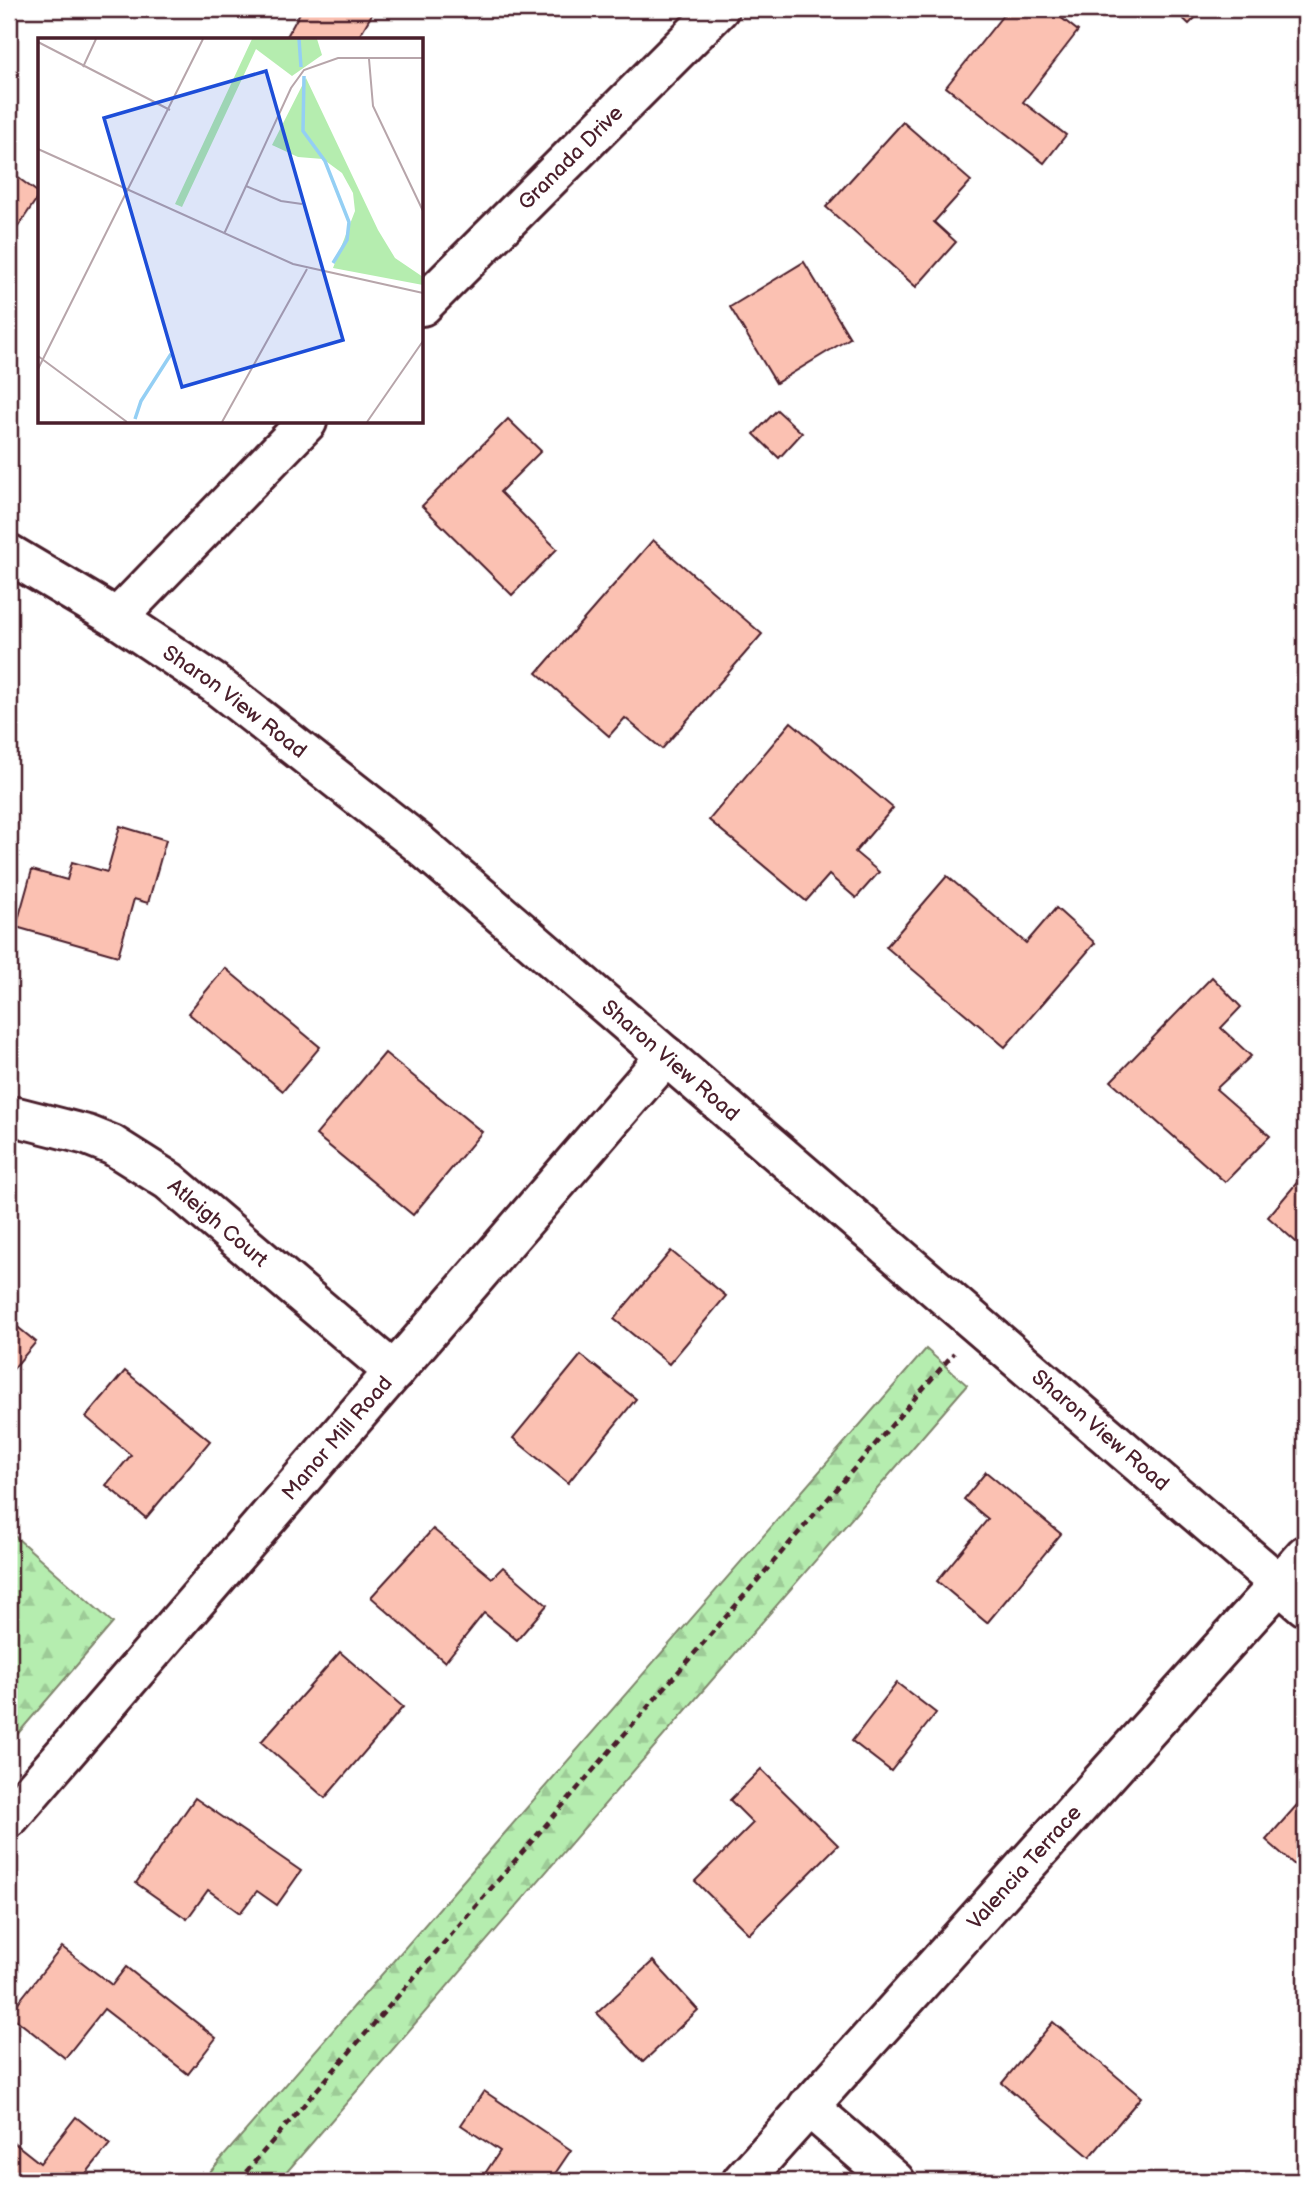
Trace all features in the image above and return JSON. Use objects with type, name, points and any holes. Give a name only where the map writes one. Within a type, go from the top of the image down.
[{"type":"street","name":"Granada Drive","points":[[424,304],[719,9]]},
{"type":"street","points":[[117,618],[305,424]]},
{"type":"street","name":"Sharon View Road","points":[[9,554],[117,618],[214,683],[417,842],[1292,1594]]},
{"type":"street","name":"Manor Mill Road","points":[[9,1818],[666,1056]]},
{"type":"street","name":"Atleigh Court","points":[[17,1118],[87,1135],[112,1145],[169,1181],[394,1372]]},
{"type":"street","name":"Valencia Terrace","points":[[743,2181],[808,2106],[1292,1594],[1305,1555]]},
{"type":"street","points":[[808,2106],[895,2181]]},
{"type":"path","points":[[238,2181],[979,1325]]},
{"type":"green space","points":[[926,1349],[967,1385],[279,2181],[202,2181]]},
{"type":"green space","points":[[9,1531],[113,1623],[9,1744]]},
{"type":"building","points":[[302,9],[375,9],[358,38],[286,38]]},
{"type":"building","points":[[1008,9],[1050,9],[1078,31],[1023,102],[1066,135],[1044,163],[946,87]]},
{"type":"building","points":[[1173,9],[1204,9],[1189,24]]},
{"type":"building","points":[[903,122],[971,181],[934,222],[956,242],[916,287],[826,207]]},
{"type":"building","points":[[9,171],[38,193],[38,197],[9,240]]},
{"type":"building","points":[[804,262],[850,338],[776,383],[730,307]]},
{"type":"building","points":[[777,410],[802,433],[779,458],[754,434]]},
{"type":"building","points":[[508,419],[541,451],[500,492],[557,549],[512,595],[422,506]]},
{"type":"building","points":[[653,540],[762,634],[662,749],[625,718],[609,736],[537,673]]},
{"type":"building","points":[[791,722],[893,808],[855,852],[879,872],[856,898],[829,875],[806,901],[709,820]]},
{"type":"building","points":[[120,826],[166,840],[148,903],[134,899],[118,956],[16,927],[32,870],[67,880],[72,862],[107,872]]},
{"type":"building","points":[[947,876],[1026,943],[1056,908],[1095,943],[1005,1047],[886,947]]},
{"type":"building","points":[[225,968],[320,1047],[283,1091],[188,1013]]},
{"type":"building","points":[[1212,977],[1241,1007],[1221,1028],[1251,1056],[1216,1089],[1270,1136],[1225,1182],[1111,1081]]},
{"type":"building","points":[[385,1053],[482,1132],[413,1215],[316,1135]]},
{"type":"building","points":[[1305,1173],[1305,1250],[1268,1217]]},
{"type":"building","points":[[671,1251],[726,1296],[669,1364],[614,1319]]},
{"type":"building","points":[[9,1320],[36,1342],[9,1374]]},
{"type":"building","points":[[581,1355],[636,1399],[568,1483],[513,1438]]},
{"type":"building","points":[[125,1371],[210,1441],[146,1518],[106,1485],[131,1455],[86,1417]]},
{"type":"building","points":[[986,1472],[1061,1534],[987,1623],[937,1581],[988,1519],[964,1499]]},
{"type":"building","points":[[433,1529],[492,1578],[503,1567],[547,1605],[517,1640],[484,1613],[445,1662],[371,1597]]},
{"type":"building","points":[[340,1652],[403,1707],[325,1798],[261,1742]]},
{"type":"building","points":[[897,1683],[936,1713],[891,1771],[852,1741]]},
{"type":"building","points":[[761,1769],[838,1845],[749,1934],[695,1881],[753,1823],[730,1800]]},
{"type":"building","points":[[195,1798],[301,1871],[277,1905],[257,1891],[240,1913],[208,1890],[187,1919],[136,1883]]},
{"type":"building","points":[[1305,1798],[1305,1874],[1266,1840]]},
{"type":"building","points":[[62,1947],[112,1985],[126,1967],[216,2038],[188,2074],[104,2009],[65,2058],[9,2014]]},
{"type":"building","points":[[653,1961],[698,2010],[643,2062],[597,2013]]},
{"type":"building","points":[[1053,2022],[1141,2097],[1090,2157],[1002,2083]]},
{"type":"building","points":[[484,2091],[571,2150],[550,2181],[480,2181],[500,2151],[461,2125]]},
{"type":"building","points":[[76,2117],[110,2144],[80,2181],[9,2181],[9,2146],[12,2141],[40,2163]]}]
